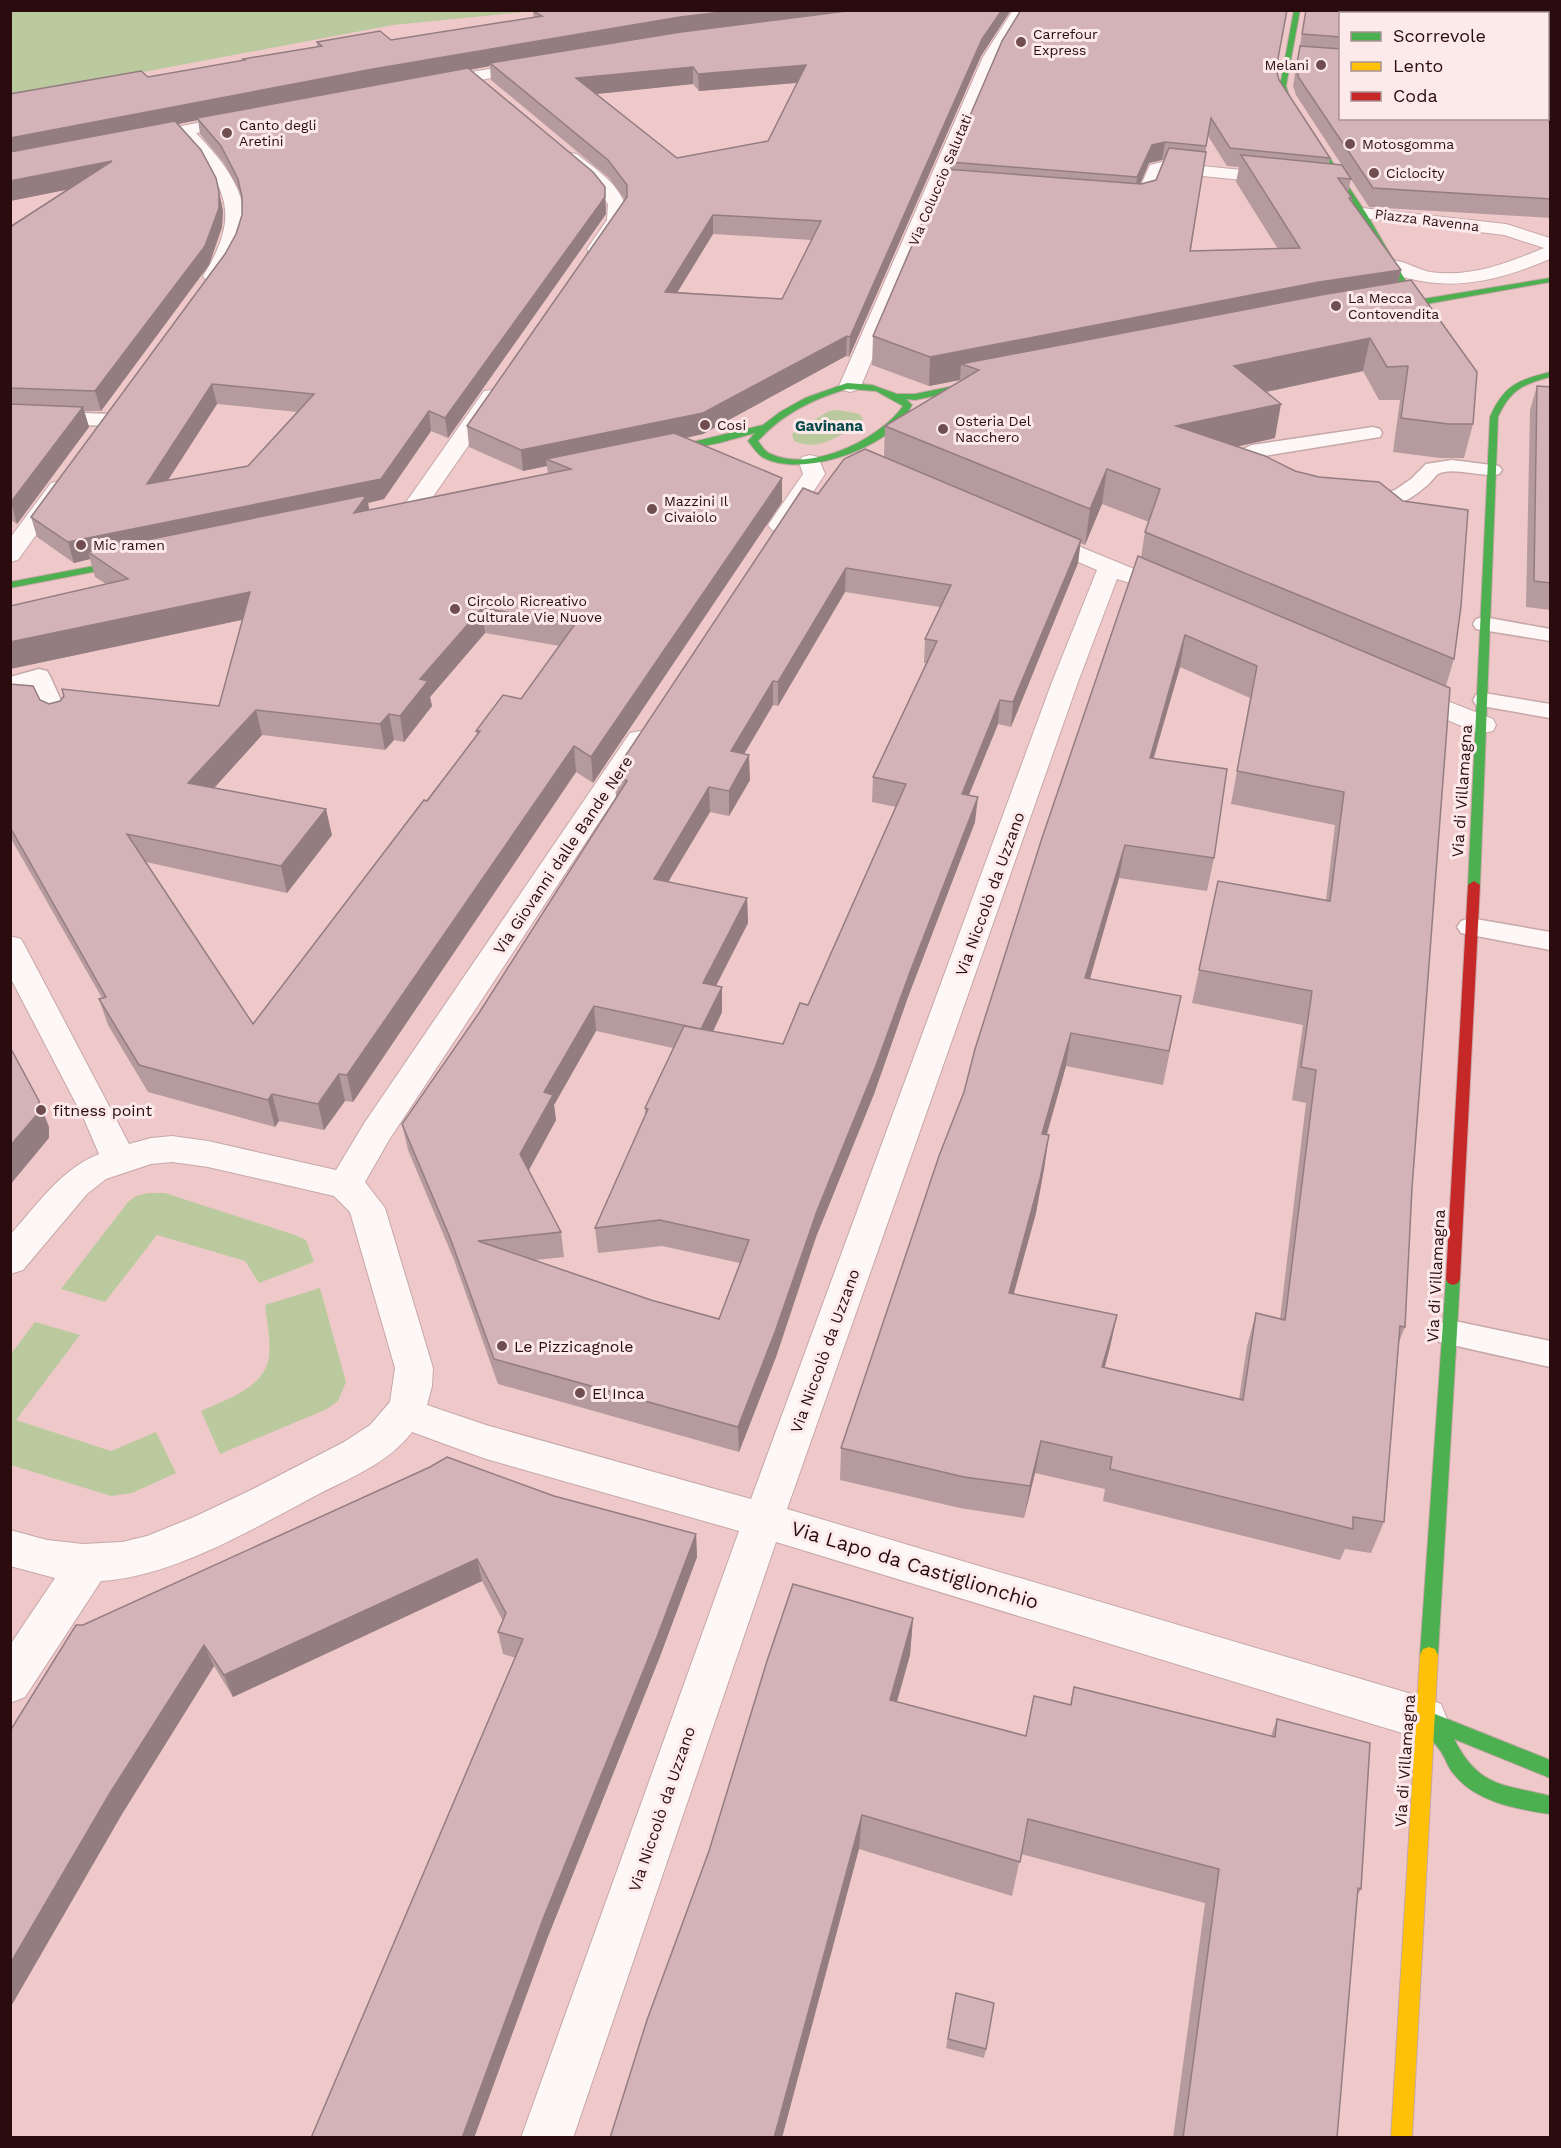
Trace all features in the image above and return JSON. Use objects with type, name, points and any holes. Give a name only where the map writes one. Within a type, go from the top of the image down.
[{"type":"main road","points":[[1297,10],[1294,56],[1283,86],[1286,96],[1362,213]]},
{"type":"main road","name":"Piazza Ravenna","points":[[1362,213],[1415,304]]},
{"type":"main road","points":[[1371,311],[1551,280]]},
{"type":"main road","name":"Via di Villamagna","points":[[1401,2138],[1450,1333],[1470,927],[1483,725],[1484,624],[1494,417],[1500,400],[1508,389],[1523,381],[1551,375]]},
{"type":"main road","points":[[637,456],[719,440],[763,428],[838,388],[872,387],[898,396],[915,397],[997,381]]},
{"type":"main road","points":[[763,428],[753,441],[760,453],[785,461],[810,462],[845,453],[899,421],[908,405],[898,396]]},
{"type":"main road","points":[[411,504],[440,498]]},
{"type":"main road","points":[[10,585],[153,557]]},
{"type":"main road","points":[[1425,1719],[1551,1769]]},
{"type":"main road","points":[[1425,1719],[1447,1744],[1458,1766],[1473,1781],[1492,1792],[1551,1805]]},
{"type":"street","name":"Via Coluccio Salutati","points":[[850,386],[991,57],[1021,10]]},
{"type":"street","points":[[419,86],[549,64]]},
{"type":"street","points":[[474,77],[492,92]]},
{"type":"street","points":[[121,142],[263,115]]},
{"type":"street","points":[[184,130],[216,165],[231,192],[237,225],[227,255],[199,296]]},
{"type":"street","points":[[559,148],[602,184],[617,204],[616,220],[586,263]]},
{"type":"street","points":[[1109,202],[1143,203],[1156,170],[1162,167],[1297,180]]},
{"type":"street","points":[[1320,183],[1342,184]]},
{"type":"street","points":[[937,187],[955,188]]},
{"type":"street","name":"Piazza Ravenna","points":[[1362,213],[1506,230],[1551,244]]},
{"type":"street","points":[[1392,265],[1420,276],[1464,279],[1510,269],[1551,252]]},
{"type":"street","points":[[411,504],[505,379]]},
{"type":"street","points":[[95,439],[122,401]]},
{"type":"street","points":[[845,453],[872,465]]},
{"type":"street","points":[[765,548],[814,474],[810,462]]},
{"type":"street","points":[[10,555],[74,468]]},
{"type":"street","points":[[1014,525],[1153,585]]},
{"type":"street","name":"Via Niccolò da Uzzano","points":[[547,2138],[764,1520],[1065,682],[1110,567]]},
{"type":"street","points":[[1388,685],[1483,725]]},
{"type":"street","name":"Via Giovanni dalle Bande Nere","points":[[345,1185],[377,1131],[652,720]]},
{"type":"street","points":[[10,946],[101,1119],[118,1160]]},
{"type":"street","points":[[10,1260],[75,1185],[94,1170],[118,1160],[151,1151],[172,1149],[208,1154],[345,1185],[367,1208],[414,1368],[415,1385],[404,1413],[390,1431],[371,1446],[259,1506],[171,1546],[136,1557],[90,1563],[58,1562],[10,1548]]},
{"type":"street","name":"Via Lapo da Castiglionchio","points":[[404,1413],[486,1442],[764,1520],[1425,1719]]},
{"type":"street","points":[[10,1683],[90,1563]]},
{"type":"lane","points":[[10,416],[109,420]]},
{"type":"lane","points":[[1276,492],[1247,470],[1246,458],[1250,453],[1265,447],[1373,433]]},
{"type":"lane","points":[[1347,507],[1374,505],[1398,498],[1418,486],[1433,468],[1452,466],[1492,470]]},
{"type":"lane","points":[[1484,624],[1551,635]]},
{"type":"lane","points":[[10,684],[39,676],[58,720]]},
{"type":"lane","points":[[1484,700],[1551,711]]},
{"type":"lane","points":[[1470,927],[1551,941]]},
{"type":"lane","points":[[1450,1333],[1551,1354]]},
{"type":"green space","points":[[11,11],[536,11],[393,25],[11,97]]},
{"type":"green space","points":[[829,411],[860,414],[863,420],[861,424],[820,444],[803,444],[794,441],[792,434],[796,431]]},
{"type":"green space","points":[[165,1193],[295,1235],[306,1240],[314,1262],[259,1283],[245,1261],[157,1235],[105,1302],[61,1289],[128,1202],[136,1196]]},
{"type":"green space","points":[[320,1288],[346,1382],[338,1401],[327,1409],[220,1454],[201,1411],[242,1392],[260,1377],[266,1368],[270,1345],[265,1305]]},
{"type":"green space","points":[[35,1322],[80,1335],[16,1420],[111,1451],[156,1432],[176,1473],[132,1493],[111,1496],[11,1465],[11,1354]]},
{"type":"building","points":[[738,10],[680,17],[373,69],[10,138],[10,94],[141,71],[148,77],[322,46],[317,42],[380,31],[391,40],[542,16],[533,11]]},
{"type":"building","points":[[855,10],[1002,10],[982,39],[850,337],[847,336],[703,413],[521,450],[467,426],[627,197],[627,185],[608,160],[490,63],[681,32]],"holes":[[[806,65],[768,141],[677,158],[576,78],[693,67],[698,74]],[[713,215],[821,221],[782,299],[665,292]]]},
{"type":"building","points":[[1021,10],[1287,10],[1276,69],[1279,80],[1330,158],[1230,148],[1211,118],[1206,146],[1165,142],[1152,145],[1137,177],[950,162],[1002,41]]},
{"type":"building","points":[[1306,10],[1516,10],[1516,12],[1339,12],[1339,37],[1302,34]]},
{"type":"building","points":[[1300,46],[1339,49],[1339,120],[1549,120],[1551,128],[1551,199],[1373,188],[1299,78],[1296,69]]},
{"type":"building","points":[[468,68],[593,172],[605,187],[605,197],[445,418],[429,411],[381,479],[68,542],[31,517],[225,254],[236,234],[242,215],[242,197],[238,179],[221,146],[197,118]],"holes":[[[212,384],[314,394],[248,466],[147,484]]]},
{"type":"building","points":[[175,121],[201,150],[216,178],[219,208],[205,246],[95,391],[10,388],[10,227],[112,161],[10,181],[10,152]]},
{"type":"building","points":[[1169,148],[1206,152],[1190,251],[1300,248],[1241,155],[1342,165],[1351,179],[1338,178],[1352,198],[1349,198],[1401,270],[1319,282],[930,357],[873,336],[945,169],[1141,184],[1156,180]]},
{"type":"building","points":[[1411,280],[1477,372],[1473,424],[1449,424],[1401,418],[1408,366],[1387,367],[1370,338],[1234,366],[1281,404],[1176,426],[1265,456],[1295,471],[1319,477],[1379,482],[1403,501],[1468,510],[1461,606],[1454,659],[1145,532],[1160,489],[1107,469],[1090,509],[885,426],[979,370],[961,364]]},
{"type":"building","points":[[1537,386],[1551,387],[1551,583],[1534,581]]},
{"type":"building","points":[[10,404],[83,407],[11,502],[10,502]]},
{"type":"building","points":[[674,433],[782,478],[591,757],[574,746],[347,1075],[339,1074],[318,1104],[272,1094],[268,1100],[139,1065],[99,999],[106,997],[10,827],[10,684],[33,686],[40,700],[49,704],[60,701],[64,696],[62,689],[219,706],[250,592],[10,642],[10,606],[128,579],[88,552],[367,495],[354,513],[571,469],[546,459]],"holes":[[[482,608],[575,624],[521,699],[503,695],[476,731],[480,731],[427,801],[424,800],[253,1024],[127,834],[281,866],[326,809],[188,783],[256,710],[380,724],[389,714],[400,716],[428,681],[420,679]]]},
{"type":"building","points":[[865,449],[1081,540],[1013,702],[1000,700],[962,794],[978,797],[875,1068],[817,1211],[775,1332],[738,1427],[494,1359],[449,1235],[402,1124],[479,1013],[627,781],[614,773],[803,488],[818,494],[844,459]],"holes":[[[846,568],[951,585],[925,639],[937,641],[873,777],[906,784],[808,1005],[800,1003],[783,1044],[684,1026],[645,1108],[648,1109],[595,1228],[660,1220],[749,1240],[719,1319],[651,1300],[478,1241],[561,1232],[520,1154],[553,1095],[544,1092],[594,1006],[701,1029],[722,987],[703,983],[747,898],[654,879],[709,787],[729,791],[749,755],[731,751],[773,681],[778,682]]]},
{"type":"building","points":[[1138,556],[1450,688],[1412,1188],[1405,1327],[1400,1326],[1384,1522],[1353,1517],[1353,1529],[1110,1469],[1112,1457],[1041,1441],[1030,1486],[964,1477],[841,1448],[939,1156],[964,1092],[975,1049],[1042,838]],"holes":[[[1185,635],[1257,666],[1237,771],[1344,792],[1330,901],[1218,881],[1199,970],[1312,991],[1301,1067],[1316,1070],[1285,1320],[1256,1313],[1243,1400],[1102,1367],[1117,1315],[1009,1293],[1040,1179],[1049,1135],[1042,1134],[1071,1033],[1169,1051],[1181,996],[1085,978],[1125,845],[1214,858],[1227,769],[1150,758]]]},
{"type":"building","points":[[10,1047],[39,1101],[39,1112],[10,1146]]},
{"type":"building","points":[[447,1457],[554,1496],[696,1534],[543,1919],[462,2138],[311,2138],[523,1639],[498,1632],[506,1613],[477,1559],[224,1675],[204,1645],[110,1793],[10,1964],[10,1731],[76,1625],[83,1625],[430,1467]]},
{"type":"building","points":[[793,1584],[913,1618],[890,1700],[1026,1736],[1034,1696],[1071,1705],[1074,1687],[1275,1737],[1277,1719],[1370,1743],[1361,1889],[1358,1888],[1337,2138],[1183,2138],[1219,1869],[1028,1819],[1020,1862],[862,1815],[774,2138],[610,2138],[647,2020],[709,1851]]},
{"type":"building","points":[[956,1993],[994,2003],[986,2049],[948,2039]]},
{"type":"traffic: fast","points":[[1297,10],[1283,86],[1286,96],[1362,213],[1415,304]]},
{"type":"traffic: fast","points":[[1381,309],[1550,280]]},
{"type":"traffic: fast","points":[[1474,885],[1494,417],[1503,398],[1515,387],[1550,375]]},
{"type":"traffic: fast","points":[[898,396],[915,397],[988,382]]},
{"type":"traffic: fast","points":[[847,386],[879,389],[908,405],[898,420],[881,434],[833,456],[808,462],[784,462],[765,455],[753,441],[772,422],[796,406],[821,394],[847,386]]},
{"type":"traffic: fast","points":[[656,452],[719,440],[763,428]]},
{"type":"traffic: fast","points":[[10,585],[136,561]]},
{"type":"traffic: fast","points":[[1429,1655],[1453,1279]]},
{"type":"traffic: fast","points":[[1550,1769],[1425,1719],[1447,1744],[1458,1766],[1473,1781],[1492,1792],[1550,1805]]},
{"type":"traffic: slow","points":[[1549,59],[1550,64]]},
{"type":"traffic: slow","points":[[1401,2138],[1429,1655]]},
{"type":"traffic: jam","points":[[1453,1279],[1474,885]]},
{"type":"place","name":"Carrefour Express","points":[[1021,42]]},
{"type":"place","name":"Melani","points":[[1321,65]]},
{"type":"place","name":"Canto degli Aretini","points":[[227,133]]},
{"type":"place","name":"Motosgomma","points":[[1350,144]]},
{"type":"place","name":"Ciclocity","points":[[1374,173]]},
{"type":"place","name":"La Mecca Contovendita","points":[[1336,306]]},
{"type":"place","name":"Cosi","points":[[705,425]]},
{"type":"place","name":"Osteria Del Nacchero","points":[[943,429]]},
{"type":"place","name":"Mazzini Il Civaiolo","points":[[652,509]]},
{"type":"place","name":"Mic ramen","points":[[81,545]]},
{"type":"place","name":"Circolo Ricreativo Culturale Vie Nuove","points":[[455,609]]},
{"type":"place","name":"fitness point","points":[[41,1110]]},
{"type":"place","name":"Le Pizzicagnole","points":[[502,1346]]},
{"type":"place","name":"El Inca","points":[[580,1393]]},
{"type":"district","name":"Gavinana","points":[[829,426]]}]
